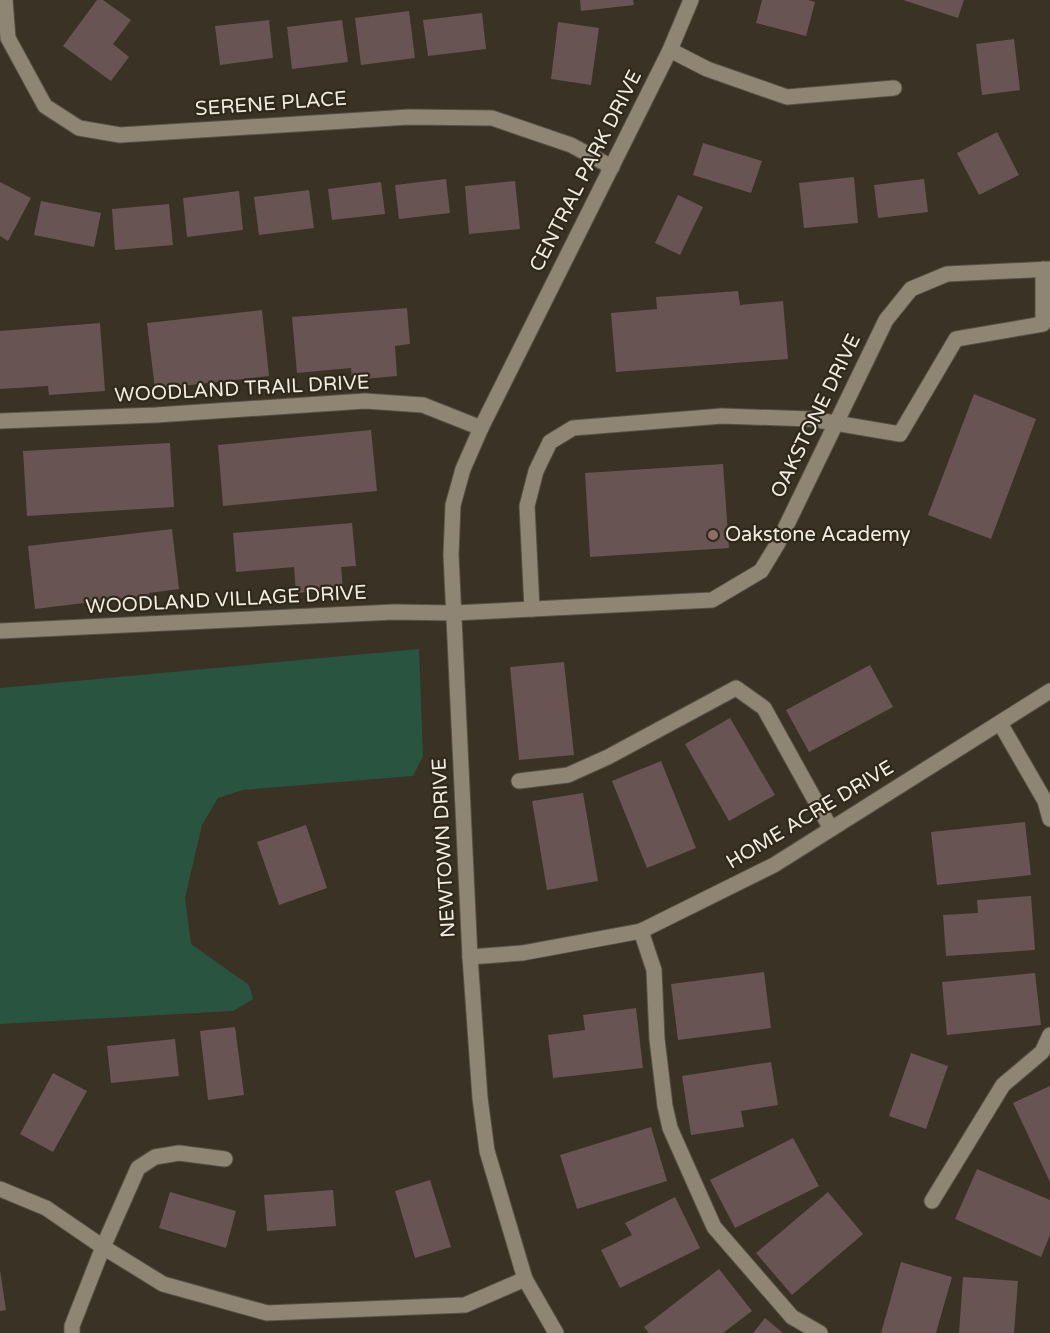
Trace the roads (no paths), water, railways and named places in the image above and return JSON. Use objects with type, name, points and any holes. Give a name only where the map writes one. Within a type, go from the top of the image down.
[{"type":"street","name":"SERENE PLACE","points":[[5,0],[8,38],[45,106],[80,128],[120,135],[409,117],[492,118],[571,145],[612,167]]},
{"type":"street","name":"CENTRAL PARK DRIVE","points":[[516,359],[670,51],[691,0]]},
{"type":"street","points":[[670,51],[707,69],[787,97],[894,88]]},
{"type":"street","points":[[532,609],[527,506],[536,471],[550,442],[573,428],[722,416],[811,419],[900,434],[956,339],[1043,324],[1047,269]]},
{"type":"street","name":"OAKSTONE DRIVE","points":[[454,612],[712,600],[761,571],[778,543],[886,320],[911,289],[947,274],[1047,269]]},
{"type":"street","name":"NEWTOWN DRIVE","points":[[516,359],[462,469],[453,505],[451,555],[470,957],[480,1098],[487,1151],[525,1280],[556,1333]]},
{"type":"street","name":"WOODLAND TRAIL DRIVE","points":[[0,421],[156,415],[365,401],[423,405],[481,428]]},
{"type":"street","name":"WOODLAND VILLAGE DRIVE","points":[[0,631],[394,612],[454,612]]},
{"type":"street","points":[[519,781],[568,775],[578,771],[609,757],[736,688],[764,708],[831,829]]},
{"type":"street","name":"HOME ACRE DRIVE","points":[[470,957],[522,953],[641,931],[774,865],[1050,691]]},
{"type":"street","points":[[1000,723],[1045,801],[1050,819]]},
{"type":"street","points":[[641,931],[654,970],[657,1039],[670,1128],[714,1227],[792,1317],[820,1333]]},
{"type":"street","points":[[932,1202],[1003,1085],[1042,1052],[1050,1035]]},
{"type":"street","points":[[72,1333],[72,1326],[138,1168],[155,1157],[179,1153],[225,1160]]},
{"type":"street","points":[[0,1189],[46,1208],[164,1284],[267,1313],[465,1305],[525,1280]]},
{"type":"place","name":"Oakstone Academy","points":[[713,535]]}]
